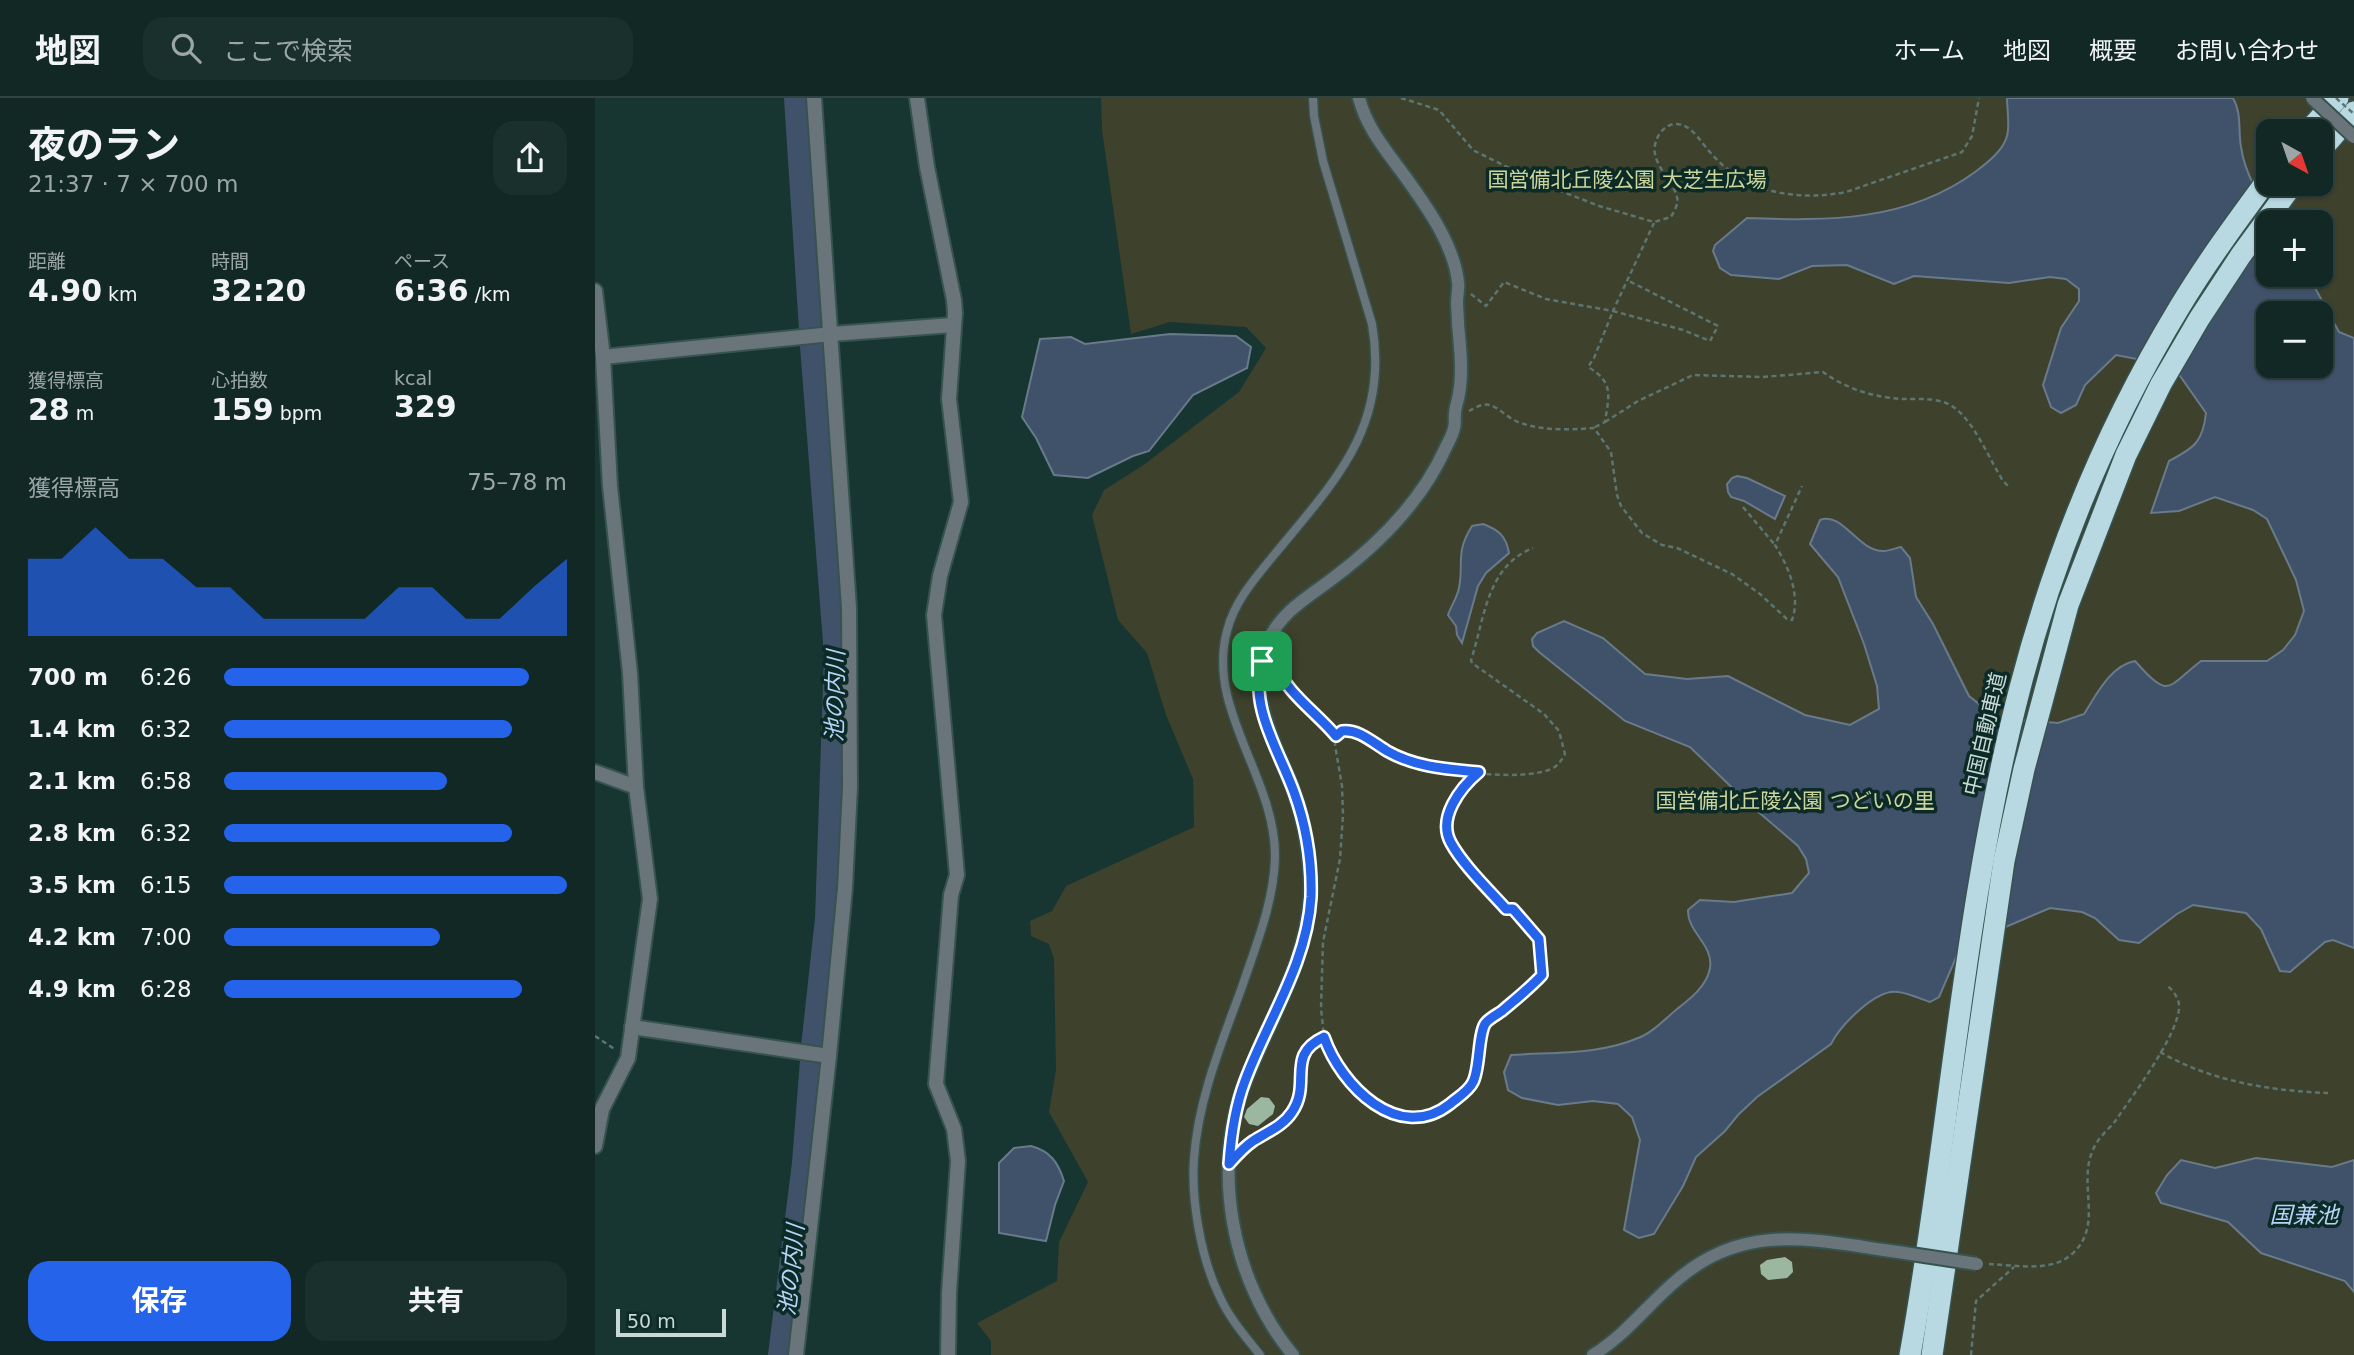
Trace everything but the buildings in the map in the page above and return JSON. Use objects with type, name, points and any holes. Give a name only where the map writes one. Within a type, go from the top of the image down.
[{"type":"highway","points":[[2319,119],[2337,98]]},
{"type":"highway","points":[[2333,137],[2354,113]]},
{"type":"highway","name":"中国自動車道","points":[[1932,1355],[1964,1146],[1981,940],[1985,848],[2000,768],[2020,686],[2075,520],[2141,373],[2179,307],[2256,196]]},
{"type":"highway","name":"中国自動車道","points":[[1910,1355],[1981,940],[2004,861],[2045,688],[2068,605],[2126,454],[2161,384],[2227,276],[2284,196]]},
{"type":"street","points":[[796,1355],[845,888],[850,787],[849,608],[814,98]]},
{"type":"street","points":[[917,98],[927,167],[954,300],[949,399],[961,502],[940,576],[934,615],[957,875],[951,895],[936,1084],[954,1129],[958,1161],[949,1293],[948,1355]]},
{"type":"street","points":[[1293,1355],[1265,1315],[1245,1269],[1232,1221],[1229,1164],[1235,1115],[1245,1082],[1293,976],[1309,916],[1311,897],[1302,817],[1270,737],[1260,704],[1259,672],[1267,643],[1289,610],[1350,565],[1385,535],[1406,511],[1440,460],[1455,426],[1460,392],[1461,351],[1456,300],[1459,284],[1454,267],[1441,231],[1374,135],[1359,98]]},
{"type":"street","points":[[2312,98],[2354,137]]},
{"type":"street","points":[[595,291],[603,357],[610,486],[630,673],[636,787],[650,899],[628,1058],[602,1110],[595,1146]]},
{"type":"street","points":[[603,357],[953,325]]},
{"type":"street","points":[[595,772],[636,787]]},
{"type":"street","points":[[632,1027],[829,1056]]},
{"type":"street","points":[[1593,1355],[1622,1335],[1696,1264],[1748,1242],[1779,1238],[1806,1239],[1977,1264]]},
{"type":"lane","points":[[1260,1355],[1239,1329],[1219,1295],[1204,1249],[1196,1208],[1194,1160],[1213,1067],[1269,902],[1275,858],[1273,828],[1264,794],[1227,698],[1222,667],[1227,630],[1239,602],[1255,578],[1331,487],[1353,452],[1367,419],[1375,375],[1376,347],[1372,324],[1323,161],[1313,98]]},
{"type":"path","points":[[1401,98],[1439,110],[1473,150],[1533,180],[1599,206],[1654,222],[1671,217],[1678,197],[1658,166],[1654,149],[1656,138],[1663,128],[1674,124],[1692,131],[1716,159],[1742,180],[1793,196],[1830,195],[1846,192],[1962,152],[1972,136],[1979,98]]},
{"type":"path","points":[[2337,98],[2354,113]]},
{"type":"path","points":[[1605,422],[1609,390],[1601,374],[1588,367],[1654,222]]},
{"type":"path","points":[[1458,291],[1472,294],[1486,306],[1504,282],[1546,299],[1613,311],[1682,330],[1710,341],[1718,326],[1627,280]]},
{"type":"path","points":[[1455,420],[1479,405],[1489,404],[1515,421],[1535,427],[1594,428],[1638,401],[1693,375],[1763,377],[1823,372],[1835,381],[1863,391],[1904,399],[1939,401],[1955,407],[2008,486]]},
{"type":"path","points":[[1594,428],[1611,452],[1621,506],[1642,533],[1662,545],[1677,548],[1732,574],[1761,594],[1787,619],[1792,620],[1794,607],[1791,577],[1775,545],[1743,507]]},
{"type":"path","points":[[1775,545],[1802,486]]},
{"type":"path","points":[[1479,772],[1467,782],[1447,818],[1449,841],[1506,909],[1513,909],[1539,939],[1542,975],[1485,1024],[1473,1082],[1445,1107],[1427,1117],[1405,1118],[1386,1111],[1373,1102],[1342,1071],[1324,1037],[1321,1008],[1323,942],[1340,859],[1343,815],[1336,736],[1342,731],[1357,732],[1408,761],[1450,770],[1479,772],[1499,775],[1541,773],[1558,765],[1565,754],[1559,731],[1544,715],[1471,660],[1493,584],[1505,568],[1533,548]]},
{"type":"path","points":[[1262,661],[1275,663],[1280,676],[1293,693],[1336,736]]},
{"type":"path","points":[[1977,1264],[2035,1266],[2054,1263],[2070,1256],[2086,1236],[2090,1223],[2086,1177],[2095,1146],[2115,1121],[2160,1052],[2177,1018],[2177,998],[2168,986]]},
{"type":"path","points":[[595,1036],[628,1058]]},
{"type":"path","points":[[1229,1164],[1254,1141],[1292,1113],[1301,1095],[1303,1054],[1324,1037]]},
{"type":"path","points":[[2160,1052],[2194,1069],[2232,1080],[2300,1093],[2328,1093]]},
{"type":"path","points":[[1971,1355],[1976,1301],[2015,1266]]},
{"type":"green space","name":"国営備北丘陵公園 つどいの里","points":[[1101,98],[2354,98],[2354,1355],[991,1355],[991,1341],[977,1323],[1057,1281],[1059,1242],[1088,1182],[1049,1112],[1056,1070],[1054,959],[1049,944],[1031,936],[1030,921],[1052,911],[1066,886],[1194,827],[1193,779],[1166,715],[1147,653],[1118,620],[1092,515],[1104,490],[1142,466],[1239,392],[1266,348],[1246,327],[1170,322],[1131,334],[1102,130]]},
{"type":"water","points":[[2007,98],[2233,98],[2238,110],[2241,147],[2246,167],[2256,188],[2256,196],[2260,196],[2269,210],[2256,210],[2256,287],[2315,287],[2322,301],[2256,301],[2256,378],[2333,378],[2333,321],[2339,332],[2354,338],[2354,948],[2333,940],[2325,942],[2290,972],[2280,971],[2261,929],[2246,913],[2193,905],[2139,943],[2119,940],[2095,918],[2082,912],[2050,908],[1961,946],[1939,997],[1930,1002],[1898,992],[1889,992],[1860,1010],[1831,1044],[1757,1097],[1696,1157],[1683,1186],[1654,1234],[1639,1238],[1624,1230],[1640,1140],[1632,1117],[1618,1104],[1593,1101],[1558,1105],[1522,1098],[1508,1090],[1504,1072],[1511,1055],[1592,1050],[1623,1043],[1648,1033],[1692,996],[1708,975],[1708,952],[1692,925],[1688,910],[1700,900],[1734,902],[1792,893],[1809,873],[1806,859],[1798,846],[1690,747],[1625,721],[1533,646],[1532,639],[1537,633],[1564,621],[1603,638],[1645,674],[1687,679],[1728,676],[1805,715],[1850,725],[1879,709],[1877,686],[1838,577],[1810,544],[1820,520],[1828,519],[1844,526],[1875,550],[1886,551],[1901,547],[1910,558],[1916,597],[1933,624],[1969,696],[1997,718],[2058,723],[2084,714],[2111,675],[2135,661],[2155,681],[2168,686],[2201,661],[2267,661],[2283,650],[2295,635],[2304,611],[2296,580],[2267,519],[2253,510],[2215,497],[2179,511],[2151,513],[2169,461],[2196,443],[2205,423],[2206,413],[2173,366],[2116,355],[2085,385],[2076,405],[2061,413],[2051,407],[2043,385],[2061,328],[2079,301],[2079,289],[2066,279],[2050,277],[2009,283],[1914,276],[1894,284],[1847,265],[1812,266],[1779,279],[1731,275],[1720,268],[1713,251],[1715,245],[1747,218],[1836,218],[1865,215],[1922,201],[1949,188],[1985,165],[2002,147],[2008,132]]},
{"type":"water","points":[[1170,334],[1236,336],[1251,347],[1247,368],[1193,395],[1149,451],[1088,478],[1054,475],[1036,438],[1022,417],[1040,339],[1071,337],[1085,344]]},
{"type":"water","points":[[1737,476],[1785,496],[1775,519],[1744,501],[1731,497],[1727,484]]},
{"type":"water","points":[[1483,524],[1501,534],[1509,553],[1486,573],[1478,586],[1462,643],[1456,626],[1448,615],[1459,588],[1461,557],[1467,535],[1472,526]]},
{"type":"water","points":[[1031,1146],[1052,1158],[1064,1181],[1046,1241],[999,1233],[999,1163],[1014,1148]]},
{"type":"water","name":"国兼池","points":[[2256,1158],[2332,1167],[2354,1160],[2354,1292],[2345,1281],[2261,1253],[2228,1222],[2161,1203],[2156,1193],[2167,1175],[2181,1160],[2215,1168]]},
{"type":"waterway","name":"池の内川","points":[[797,98],[812,329]]},
{"type":"waterway","name":"池の内川","points":[[813,346],[837,655],[828,919],[814,1047]]},
{"type":"waterway","name":"池の内川","points":[[781,1355],[805,1163],[813,1061]]},
{"type":"route","points":[[1262,661],[1275,663],[1280,676],[1293,693],[1336,736],[1342,731],[1357,732],[1408,761],[1450,770],[1479,772],[1467,782],[1447,818],[1449,841],[1506,909],[1513,909],[1539,939],[1542,975],[1485,1024],[1473,1082],[1436,1113],[1417,1119],[1386,1111],[1351,1082],[1328,1049],[1324,1037],[1303,1054],[1301,1095],[1292,1113],[1280,1125],[1254,1141],[1229,1164],[1235,1115],[1245,1082],[1293,976],[1309,916],[1311,897],[1311,876],[1302,817],[1270,737],[1260,704],[1259,672],[1262,661]]},
{"type":"park label","name":"国営備北丘陵公園 大芝生広場","points":[[1627,180]]}]
